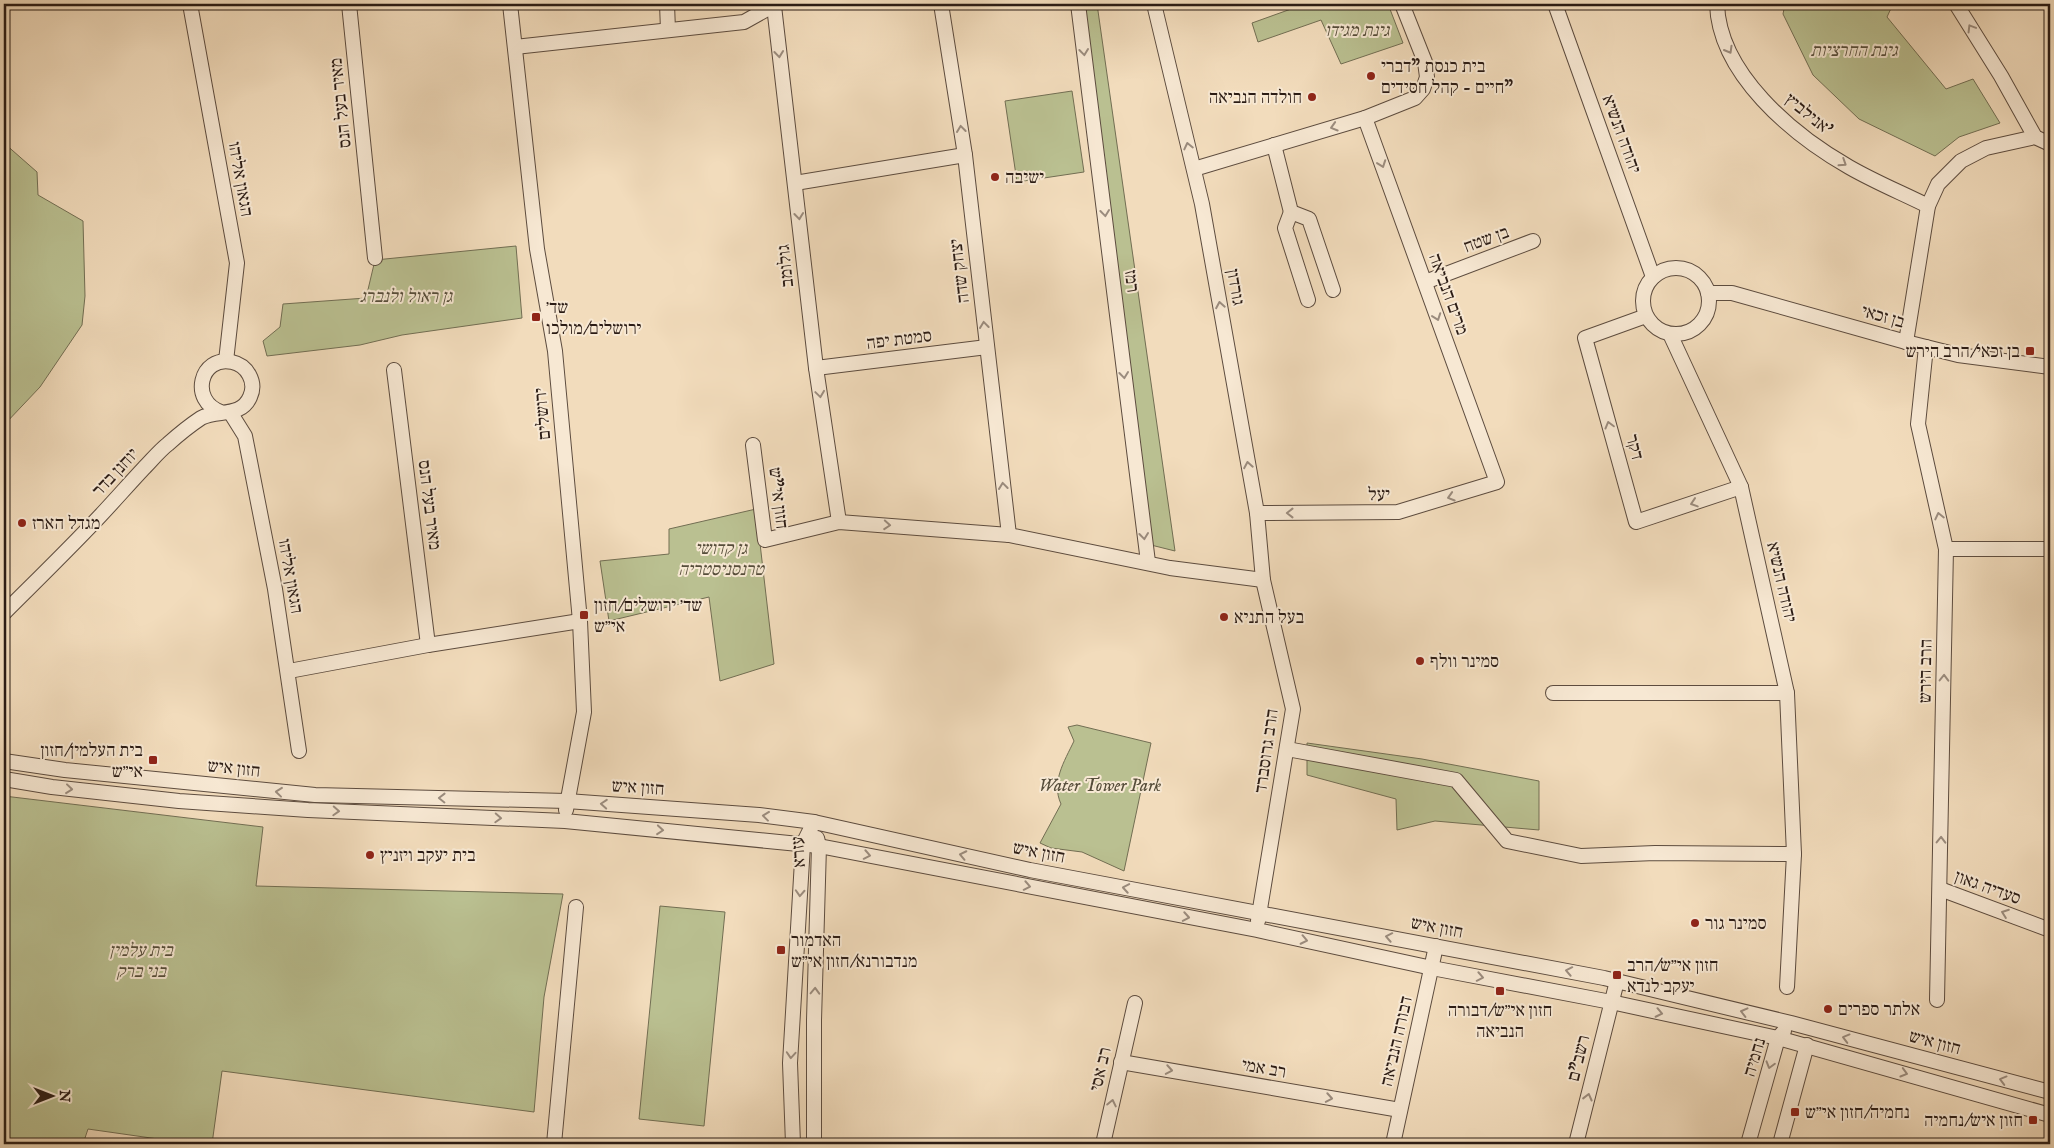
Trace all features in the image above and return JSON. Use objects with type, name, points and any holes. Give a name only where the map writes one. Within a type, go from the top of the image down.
[{"type":"street","name":"הגאון אליהו","points":[[190,4],[237,263],[226,361]]},
{"type":"street","name":"מאיר בעל הנס","points":[[349,4],[376,258]]},
{"type":"street","name":"ירושלים","points":[[510,4],[537,249],[555,351],[580,621],[584,712],[565,821]]},
{"type":"street","points":[[667,4],[668,30]]},
{"type":"street","name":"יצחק שדה","points":[[941,4],[964,155],[1009,535]]},
{"type":"street","name":"רמז","points":[[1078,4],[1148,562]]},
{"type":"street","name":"גורדון","points":[[1154,4],[1202,204],[1257,513],[1263,580]]},
{"type":"street","points":[[1194,169],[1365,118],[1415,98],[1422,89],[1427,76],[1424,62],[1402,4]]},
{"type":"street","name":"יהודה הנשיא","points":[[1555,4],[1653,277]]},
{"type":"street","name":"אנילביץ'","points":[[1717,4],[1717,14],[1724,43],[1742,73],[1768,105],[1792,129],[1849,167],[1928,206]]},
{"type":"street","points":[[1956,4],[2035,136],[2050,144]]},
{"type":"street","points":[[515,47],[744,22],[775,5]]},
{"type":"street","name":"גולומב","points":[[775,5],[785,116],[795,182],[816,368],[839,522]]},
{"type":"street","name":"מרים הנביאה","points":[[1365,118],[1497,482]]},
{"type":"street","points":[[1906,342],[1928,206],[1938,184],[1961,161],[1986,148],[2035,136]]},
{"type":"street","points":[[1274,146],[1291,212],[1285,228],[1308,300]]},
{"type":"street","points":[[795,182],[964,155]]},
{"type":"street","points":[[1291,212],[1309,219],[1333,290]]},
{"type":"street","name":"בן שטח","points":[[1424,282],[1533,241]]},
{"type":"street","points":[[1674,268],[1685,269],[1696,274],[1704,282],[1708,293],[1710,304],[1707,315],[1692,331],[1681,335],[1660,331],[1646,316],[1643,306],[1643,296],[1653,277],[1663,271],[1674,268]]},
{"type":"street","name":"בן זכאי","points":[[1708,293],[1732,293],[1958,355],[2050,367]]},
{"type":"street","name":"דקר","points":[[1646,316],[1585,338],[1636,522],[1741,487]]},
{"type":"street","name":"יהודה הנשיא","points":[[1670,334],[1741,487],[1788,693],[1794,854],[1787,986]]},
{"type":"street","name":"סמטת יפה","points":[[816,368],[987,347]]},
{"type":"street","name":"הרב הירש","points":[[1926,347],[1918,424],[1946,549],[1938,1000]]},
{"type":"street","points":[[226,361],[242,366],[252,380],[250,396],[246,404],[226,412],[209,405],[204,398],[201,383],[204,374],[210,367],[226,361]]},
{"type":"street","name":"מאיר בעל הנס","points":[[394,370],[428,645]]},
{"type":"street","name":"הגאון אליהו","points":[[226,412],[245,436],[289,671],[299,751]]},
{"type":"street","name":"יוחנן בדר","points":[[4,612],[88,529],[165,446],[202,418],[226,412]]},
{"type":"street","name":"חזון אי\"ש","points":[[753,445],[765,540],[839,522]]},
{"type":"street","name":"יעל","points":[[1257,513],[1398,512],[1497,482]]},
{"type":"street","points":[[839,522],[1009,535],[1170,568],[1263,580]]},
{"type":"street","points":[[1946,549],[2050,549]]},
{"type":"street","name":"הרב גרוסברד","points":[[1256,930],[1293,709],[1263,580]]},
{"type":"street","points":[[289,671],[428,645],[580,621]]},
{"type":"street","points":[[1553,692],[1788,693]]},
{"type":"street","points":[[1287,749],[1456,780],[1507,841],[1581,856],[1655,853],[1794,854]]},
{"type":"street","name":"חזון איש","points":[[4,761],[66,770],[315,795],[567,801],[759,815],[814,822],[1030,870],[1617,981],[1791,1023],[2050,1092]]},
{"type":"street","name":"חזון איש","points":[[4,779],[52,787],[179,801],[308,810],[565,821],[803,844]]},
{"type":"street","name":"עזרא","points":[[793,1144],[790,1063],[803,844],[814,822]]},
{"type":"street","name":"עזרא","points":[[814,822],[819,846],[814,1020],[814,1144]]},
{"type":"street","points":[[803,844],[819,846]]},
{"type":"street","name":"חזון איש","points":[[819,846],[1256,930],[1432,968],[1612,1002],[1778,1038],[2050,1115]]},
{"type":"street","name":"סעדיה גאון","points":[[1940,889],[2050,930]]},
{"type":"street","points":[[554,1144],[576,907]]},
{"type":"street","name":"דבורה הנביאה","points":[[1393,1144],[1436,946]]},
{"type":"street","name":"רשב\"ם","points":[[1576,1144],[1617,981]]},
{"type":"street","name":"רב אסי","points":[[1103,1144],[1135,1003]]},
{"type":"street","points":[[1780,1144],[1807,1045],[1791,1023]]},
{"type":"street","name":"נחמיה","points":[[1748,1144],[1778,1038],[1791,1023]]},
{"type":"street","name":"רב אמי","points":[[1121,1062],[1400,1110]]},
{"type":"green space","points":[[1082,4],[1097,4],[1175,551],[1151,545]]},
{"type":"green space","name":"גינת מגידו","points":[[1305,4],[1388,4],[1403,43],[1341,64],[1321,20],[1258,42],[1252,23]]},
{"type":"green space","name":"גינת החרציות","points":[[1785,4],[1893,4],[1887,17],[1946,89],[1973,79],[2000,123],[1959,137],[1935,156],[1859,119],[1813,75],[1783,14]]},
{"type":"green space","points":[[1072,91],[1084,172],[1017,182],[1005,101]]},
{"type":"green space","points":[[4,143],[37,172],[38,195],[83,221],[85,296],[82,325],[40,387],[4,425]]},
{"type":"green space","name":"גן ראול ולנברג","points":[[516,246],[522,318],[402,335],[360,345],[267,356],[263,341],[280,327],[283,304],[366,298],[375,260]]},
{"type":"green space","name":"גן קדושי טרנסניסטריה","points":[[756,509],[774,664],[720,681],[709,597],[609,621],[600,561],[669,554],[669,529]]},
{"type":"green space","name":"Water Tower Park","points":[[1077,725],[1151,743],[1124,871],[1082,852],[1051,848],[1040,843],[1061,804],[1057,788],[1058,780],[1074,741],[1068,727]]},
{"type":"green space","points":[[1307,743],[1422,759],[1539,781],[1539,830],[1435,821],[1397,830],[1396,799],[1307,775]]},
{"type":"green space","name":"בית עלמין בני ברק","points":[[4,796],[263,827],[256,886],[563,894],[544,997],[534,1112],[222,1071],[212,1144],[193,1144],[88,1129],[83,1144],[4,1144]]},
{"type":"green space","points":[[660,906],[725,912],[704,1126],[639,1119]]},
{"type":"place","name":"בית כנסת \"דברי חיים - קהל חסידים\"","points":[[1371,76]]},
{"type":"place","name":"חולדה הנביאה","points":[[1312,97]]},
{"type":"place","name":"ישיבה","points":[[995,177]]},
{"type":"place","name":"שד׳ ירושלים/מולכו","points":[[536,317]]},
{"type":"place","name":"בן זכאי/הרב הירש","points":[[2030,351]]},
{"type":"place","name":"מגדל הארז","points":[[22,523]]},
{"type":"place","name":"שד׳ ירושלים/חזון אי״ש","points":[[584,615]]},
{"type":"place","name":"בעל התניא","points":[[1224,617]]},
{"type":"place","name":"סמינר וולף","points":[[1420,661]]},
{"type":"place","name":"בית העלמין/חזון אי״ש","points":[[153,760]]},
{"type":"place","name":"בית יעקב ויזניץ","points":[[370,855]]},
{"type":"place","name":"סמינר גור","points":[[1695,923]]},
{"type":"place","name":"האדמור מנדבורנא/חזון אי״ש","points":[[781,950]]},
{"type":"place","name":"חזון אי״ש/הרב יעקב לנדא","points":[[1617,975]]},
{"type":"place","name":"חזון אי״ש/דבורה הנביאה","points":[[1500,991]]},
{"type":"place","name":"אלתר ספרים","points":[[1828,1009]]},
{"type":"place","name":"נחמיה/חזון אי״ש","points":[[1795,1112]]},
{"type":"place","name":"חזון איש/נחמיה","points":[[2033,1120]]}]
